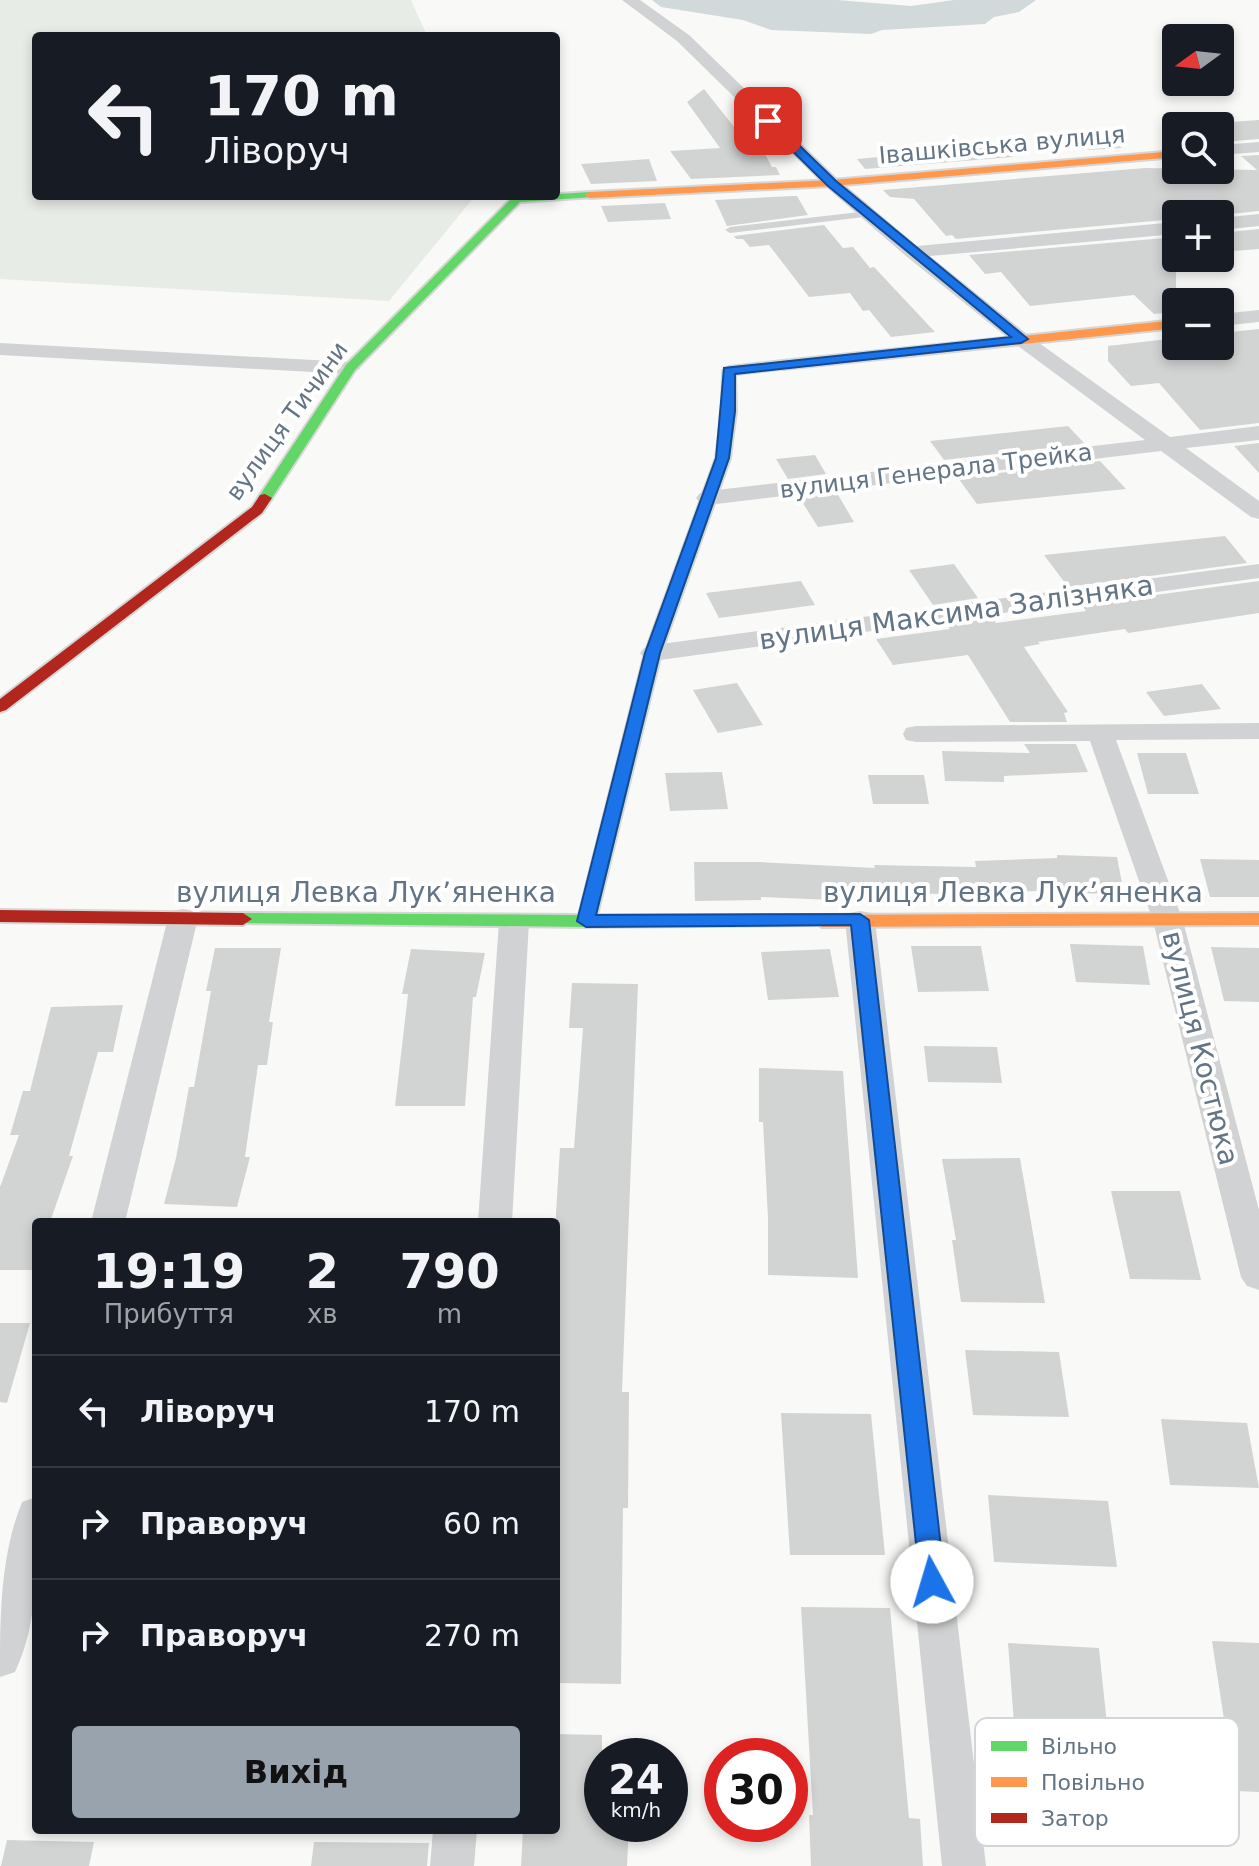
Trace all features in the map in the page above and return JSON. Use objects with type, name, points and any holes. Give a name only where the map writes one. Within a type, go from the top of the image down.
[{"type":"street","points":[[630,0],[683,38],[832,183],[913,252],[1021,339],[1259,512]]},
{"type":"street","points":[[1234,149],[1259,147]]},
{"type":"street","name":"Івашківська вулиця","points":[[560,197],[832,183],[1162,155]]},
{"type":"street","name":"вулиця Тичини","points":[[0,707],[257,510],[350,368],[516,200]]},
{"type":"street","points":[[1234,223],[1259,220]]},
{"type":"street","points":[[913,252],[1162,229]]},
{"type":"street","points":[[1234,319],[1259,316]]},
{"type":"street","points":[[586,921],[653,653],[723,458],[729,411],[729,371],[1162,325]]},
{"type":"street","points":[[0,349],[350,368]]},
{"type":"street","name":"вулиця Генерала Трейка","points":[[708,498],[1259,433]]},
{"type":"street","name":"вулиця Максима Залізняка","points":[[653,653],[1259,571]]},
{"type":"street","points":[[916,734],[1259,731]]},
{"type":"street","name":"вулиця Костюка","points":[[1100,732],[1168,921],[1259,1277]]},
{"type":"street","name":"вулиця Левка Лукʼяненка","points":[[0,916],[514,922],[1259,919]]},
{"type":"street","points":[[109,1218],[183,918]]},
{"type":"street","points":[[860,920],[964,1866]]},
{"type":"street","points":[[495,1218],[514,922]]},
{"type":"street","points":[[0,1659],[32,1529]]},
{"type":"street","points":[[452,1866],[455,1834]]},
{"type":"lane","points":[[730,230],[868,214]]},
{"type":"shaded area","points":[[0,0],[411,0],[425,32],[32,32],[32,200],[472,200],[389,301],[0,279]]},
{"type":"shaded area","points":[[652,0],[837,0],[911,6],[954,0],[1036,0],[1019,12],[994,17],[985,24],[882,30],[871,34],[771,30],[743,20],[661,7]]},
{"type":"building","points":[[704,89],[750,147],[761,147],[780,175],[691,179],[670,151],[720,148],[687,102]]},
{"type":"building","points":[[1259,120],[1259,139],[1234,141],[1234,122]]},
{"type":"building","points":[[1110,136],[1122,148],[1089,150],[1077,139]]},
{"type":"building","points":[[1002,146],[1013,157],[865,169],[857,159]]},
{"type":"building","points":[[1259,155],[1259,211],[1234,214],[1234,200],[1162,200],[1162,220],[956,239],[952,235],[946,236],[914,199],[890,197],[883,190],[1145,168],[1162,168],[1162,184],[1234,184],[1234,170],[1257,170],[1241,156]]},
{"type":"building","points":[[649,159],[657,181],[591,184],[581,164]]},
{"type":"building","points":[[797,196],[808,215],[727,226],[715,200]]},
{"type":"building","points":[[665,203],[671,219],[608,222],[601,206]]},
{"type":"building","points":[[824,225],[843,248],[853,247],[870,268],[874,267],[935,332],[891,337],[869,310],[863,311],[850,293],[809,297],[769,245],[750,247],[743,239],[734,236]]},
{"type":"building","points":[[1259,229],[1259,249],[1234,251],[1234,232]]},
{"type":"building","points":[[1162,238],[1162,272],[1176,272],[1176,288],[1162,288],[1162,313],[1154,314],[1134,295],[1030,306],[1001,272],[985,274],[969,255]]},
{"type":"building","points":[[1259,329],[1259,423],[1200,430],[1159,383],[1131,386],[1108,361],[1108,346],[1162,340],[1162,360],[1234,360],[1234,332]]},
{"type":"building","points":[[1068,426],[1085,444],[944,460],[930,441]]},
{"type":"building","points":[[1259,443],[1259,473],[1234,446]]},
{"type":"building","points":[[815,455],[826,474],[788,479],[776,459]]},
{"type":"building","points":[[1100,461],[1126,489],[977,504],[958,478]]},
{"type":"building","points":[[837,493],[854,522],[818,527],[799,497]]},
{"type":"building","points":[[1225,536],[1247,563],[1068,587],[1044,555]]},
{"type":"building","points":[[954,564],[978,598],[933,605],[909,570]]},
{"type":"building","points":[[801,581],[815,605],[719,618],[706,593]]},
{"type":"building","points":[[1259,581],[1259,613],[1128,633],[1125,629],[1038,642],[1040,644],[1024,647],[1068,712],[1064,713],[1067,722],[1010,722],[968,655],[893,665],[876,639],[950,629],[946,624],[992,618],[996,623],[1086,611],[1082,605]]},
{"type":"building","points":[[737,683],[763,725],[718,733],[693,690]]},
{"type":"building","points":[[1202,684],[1221,709],[1164,716],[1146,692]]},
{"type":"building","points":[[1024,744],[1076,744],[1088,772],[1004,776],[1004,782],[945,781],[942,751],[1030,753]]},
{"type":"building","points":[[1137,753],[1186,753],[1199,794],[1148,794]]},
{"type":"building","points":[[722,772],[728,809],[670,811],[665,773]]},
{"type":"building","points":[[868,775],[924,775],[929,804],[873,804]]},
{"type":"building","points":[[1057,855],[1117,857],[1124,894],[1063,893],[1063,890],[856,893],[856,901],[761,897],[761,900],[695,901],[694,862],[875,868],[874,865],[976,867],[975,861],[1057,858]]},
{"type":"building","points":[[1200,859],[1259,860],[1259,897],[1210,897]]},
{"type":"building","points":[[1070,944],[1143,946],[1150,985],[1076,982]]},
{"type":"building","points":[[911,946],[981,946],[989,991],[918,992]]},
{"type":"building","points":[[1211,947],[1259,948],[1259,1002],[1224,1001]]},
{"type":"building","points":[[215,948],[281,948],[269,1022],[273,1022],[267,1065],[258,1065],[245,1157],[250,1157],[237,1207],[164,1204],[189,1087],[194,1087],[211,991],[206,991]]},
{"type":"building","points":[[411,949],[485,953],[476,997],[473,997],[465,1106],[395,1106],[408,994],[402,994]]},
{"type":"building","points":[[830,949],[839,997],[768,1000],[761,952]]},
{"type":"building","points":[[572,983],[638,984],[622,1392],[629,1392],[628,1508],[623,1508],[621,1684],[560,1683],[560,1218],[556,1218],[556,1213],[560,1148],[574,1148],[583,1028],[569,1028]]},
{"type":"building","points":[[123,1005],[113,1052],[98,1052],[69,1156],[73,1156],[51,1218],[32,1218],[32,1270],[0,1270],[0,1187],[19,1135],[10,1135],[23,1091],[30,1091],[51,1007]]},
{"type":"building","points":[[924,1046],[997,1047],[1002,1083],[928,1082]]},
{"type":"building","points":[[759,1068],[843,1071],[858,1278],[768,1275],[768,1218],[763,1122],[759,1122]]},
{"type":"building","points":[[1020,1158],[1045,1303],[961,1302],[952,1240],[956,1240],[942,1159]]},
{"type":"building","points":[[1111,1191],[1180,1191],[1201,1280],[1130,1279]]},
{"type":"building","points":[[0,1323],[30,1323],[7,1403],[0,1402]]},
{"type":"building","points":[[965,1350],[1059,1352],[1069,1417],[973,1415]]},
{"type":"building","points":[[781,1413],[871,1414],[885,1555],[790,1555]]},
{"type":"building","points":[[1161,1419],[1247,1423],[1259,1488],[1170,1485]]},
{"type":"building","points":[[988,1495],[1108,1501],[1117,1567],[994,1562]]},
{"type":"building","points":[[801,1607],[890,1608],[909,1818],[920,1819],[923,1866],[811,1866],[809,1815],[813,1815]]},
{"type":"building","points":[[1212,1641],[1259,1643],[1259,1792],[1239,1791],[1239,1718],[1224,1718]]},
{"type":"building","points":[[1008,1643],[1099,1648],[1106,1718],[1014,1718]]},
{"type":"building","points":[[560,1734],[602,1735],[602,1738],[584,1738],[584,1842],[628,1842],[627,1866],[521,1866],[523,1834],[560,1834]]},
{"type":"building","points":[[7,1840],[94,1842],[89,1866],[1,1866]]},
{"type":"building","points":[[314,1842],[429,1843],[427,1866],[311,1866]]},
{"type":"traffic: fast","points":[[560,197],[590,195]]},
{"type":"traffic: fast","points":[[265,498],[350,368],[516,200]]},
{"type":"traffic: fast","points":[[586,921],[653,653],[723,458],[729,411],[729,371],[783,365]]},
{"type":"traffic: fast","points":[[243,919],[822,921]]},
{"type":"traffic: slow","points":[[590,195],[832,183],[1162,155]]},
{"type":"traffic: slow","points":[[783,365],[1162,325]]},
{"type":"traffic: slow","points":[[822,921],[1259,919]]},
{"type":"traffic: jam","points":[[0,707],[257,510],[265,498]]},
{"type":"traffic: jam","points":[[0,916],[243,919]]},
{"type":"route","points":[[768,121],[832,183],[1021,339],[729,371],[729,411],[723,458],[653,653],[586,921],[860,920],[932,1582]]}]
